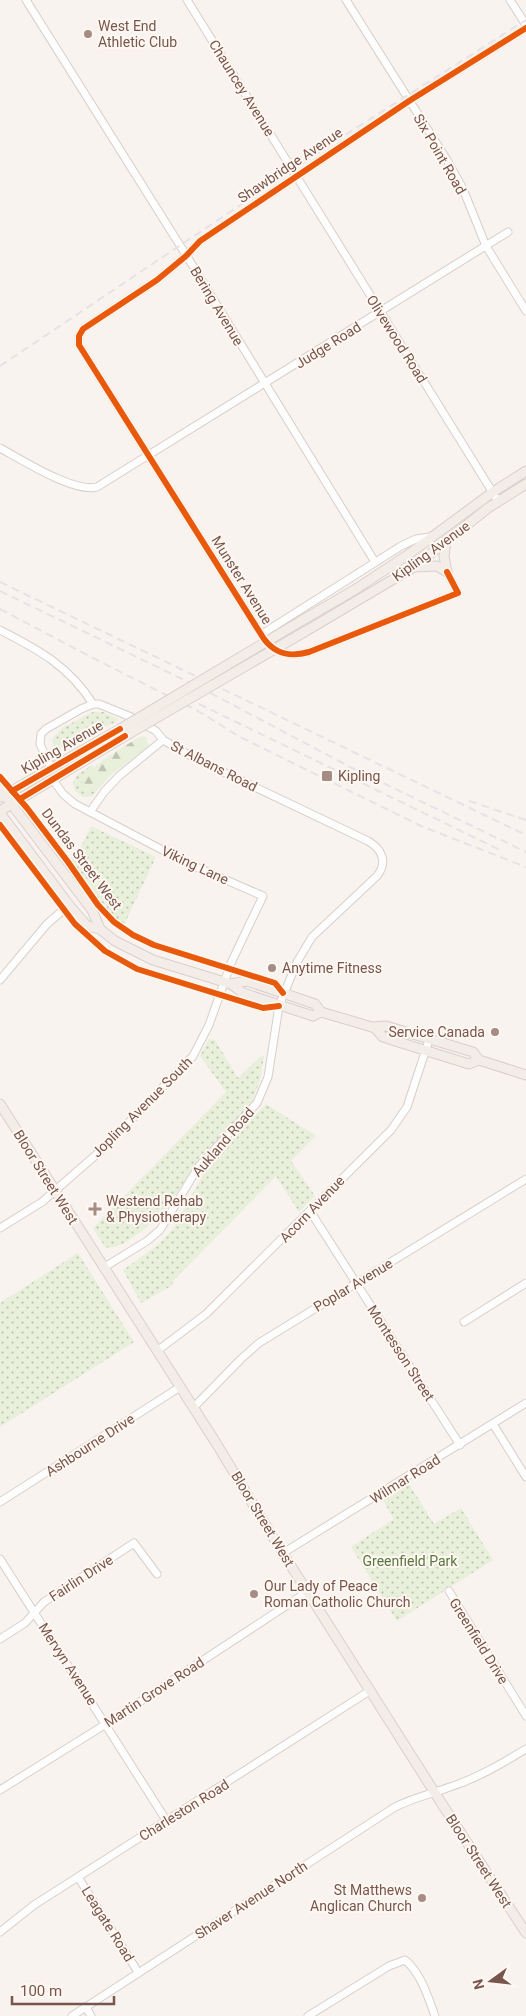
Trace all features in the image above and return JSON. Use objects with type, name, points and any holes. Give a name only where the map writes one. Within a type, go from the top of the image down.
[{"type":"main road","name":"Kipling Avenue","points":[[0,812],[53,780],[122,732],[410,554],[492,492],[526,471]]},
{"type":"main road","name":"Kipling Avenue","points":[[2,794],[122,732],[306,631],[414,567],[498,501],[526,484]]},
{"type":"main road","points":[[446,541],[444,556],[447,572]]},
{"type":"main road","points":[[414,567],[437,566],[447,572]]},
{"type":"main road","name":"Dundas Street West","points":[[2,794],[12,804],[92,910],[100,929]]},
{"type":"main road","name":"Dundas Street West","points":[[0,812],[69,905],[87,926],[100,929],[115,941],[153,960],[228,983],[242,993],[312,1016],[321,1012]]},
{"type":"main road","name":"Dundas Street West","points":[[228,983],[247,981],[315,1004],[321,1012],[375,1028],[386,1026],[473,1052],[479,1060],[526,1075]]},
{"type":"main road","name":"Dundas Street West","points":[[375,1028],[383,1037],[469,1064],[479,1060]]},
{"type":"main road","name":"Bloor Street West","points":[[0,1104],[180,1387],[307,1592],[526,1933]]},
{"type":"street","name":"Bering Avenue","points":[[26,0],[375,562]]},
{"type":"street","name":"Chauncey Avenue","points":[[187,0],[297,175]]},
{"type":"street","name":"Six Point Road","points":[[346,0],[447,160],[462,189],[486,246],[526,312]]},
{"type":"street","points":[[510,0],[526,26]]},
{"type":"street","name":"Shawbridge Avenue","points":[[79,336],[83,329],[157,280],[186,256],[200,241],[409,101],[526,26]]},
{"type":"street","name":"Olivewood Road","points":[[297,175],[498,501]]},
{"type":"street","name":"Judge Road","points":[[0,448],[72,485],[90,489],[103,485],[508,232]]},
{"type":"street","name":"Munster Avenue","points":[[79,336],[79,345],[268,644],[282,653],[293,655],[309,652],[458,593],[447,572]]},
{"type":"street","name":"Kipling Avenue","points":[[262,634],[375,562],[416,539],[430,537]]},
{"type":"street","points":[[0,630],[52,658],[70,674],[93,704],[72,714],[41,734],[40,744],[51,768]]},
{"type":"street","name":"St Albans Road","points":[[93,704],[105,706],[131,717],[156,731],[163,740],[196,759],[374,844],[381,853],[383,865],[377,876],[362,890]]},
{"type":"street","points":[[90,812],[119,776],[163,740]]},
{"type":"street","name":"Viking Lane","points":[[53,780],[69,800],[90,812],[188,863],[263,896],[228,983]]},
{"type":"street","name":"Aukland Road","points":[[104,1268],[147,1241],[160,1230],[199,1166],[257,1103],[268,1077],[279,1006],[304,948],[312,937],[362,890]]},
{"type":"street","points":[[0,980],[47,924],[69,905]]},
{"type":"street","name":"Jopling Avenue South","points":[[0,1228],[42,1202],[105,1147],[193,1056],[228,983]]},
{"type":"street","name":"Acorn Avenue","points":[[157,1351],[206,1314],[389,1132],[403,1115],[412,1096],[429,1040]]},
{"type":"street","name":"Poplar Avenue","points":[[193,1408],[241,1359],[260,1343],[526,1179]]},
{"type":"street","name":"Montesson Street","points":[[310,1211],[460,1445]]},
{"type":"street","points":[[464,1322],[526,1283]]},
{"type":"street","name":"Ashbourne Drive","points":[[0,1502],[180,1387]]},
{"type":"street","name":"Wilmar Road","points":[[283,1553],[526,1404]]},
{"type":"street","points":[[493,1424],[526,1477]]},
{"type":"street","name":"Fairlin Drive","points":[[0,1639],[25,1623],[44,1602],[134,1543],[156,1574]]},
{"type":"street","name":"Mervyn Avenue","points":[[0,1559],[166,1820]]},
{"type":"street","name":"Greenfield Drive","points":[[449,1591],[526,1716]]},
{"type":"street","name":"Martin Grove Road","points":[[0,1790],[106,1724],[307,1592]]},
{"type":"street","name":"Charleston Road","points":[[0,1932],[26,1910],[371,1690]]},
{"type":"street","name":"Shaver Avenue North","points":[[72,2016],[395,1807],[485,1773],[526,1749]]},
{"type":"street","name":"Leagate Road","points":[[78,1877],[138,1972]]},
{"type":"street","points":[[308,2016],[389,1966],[404,1960],[414,1969],[435,2016]]},
{"type":"street","points":[[86,2007],[91,2016]]},
{"type":"green space","points":[[93,712],[104,712],[120,720],[60,749],[55,747],[52,739],[62,728]]},
{"type":"green space","points":[[142,736],[146,737],[149,746],[112,774],[97,790],[88,793],[84,792],[81,785],[90,771],[107,757]]},
{"type":"green space","points":[[92,765],[94,768],[84,777],[96,790],[102,785],[92,796],[83,797],[75,791],[73,782],[77,775]]},
{"type":"green space","points":[[91,826],[156,857],[123,927],[91,890],[69,859],[80,849]]},
{"type":"green space","points":[[209,1039],[215,1040],[238,1078],[261,1056],[264,1056],[260,1080],[252,1102],[238,1119],[200,1157],[158,1222],[154,1220],[124,1243],[105,1247],[93,1228],[226,1092],[200,1056]]},
{"type":"green space","points":[[266,1104],[316,1136],[291,1161],[315,1196],[299,1212],[276,1176],[172,1282],[173,1285],[141,1303],[123,1270],[158,1245],[174,1228],[209,1164]]},
{"type":"green space","points":[[78,1253],[134,1342],[0,1427],[0,1303]]},
{"type":"green space","name":"Greenfield Park","points":[[408,1482],[434,1524],[461,1508],[493,1560],[397,1621],[351,1547],[394,1519],[382,1499]]},
{"type":"railway","points":[[0,366],[345,135],[526,20]]},
{"type":"railway","points":[[0,582],[526,835]]},
{"type":"railway","points":[[0,591],[203,689],[352,768],[526,852]]},
{"type":"railway","points":[[0,609],[198,711],[240,737],[421,826],[526,867]]},
{"type":"railway","points":[[199,704],[500,850]]},
{"type":"railway","points":[[469,801],[526,820]]},
{"type":"cycle path","points":[[447,572],[458,593],[309,652],[290,654],[274,648],[264,639],[79,345],[79,336],[83,329],[157,280],[186,256],[200,241],[409,101],[526,28]]},
{"type":"cycle path","points":[[12,791],[120,729]]},
{"type":"cycle path","points":[[20,799],[125,736]]},
{"type":"cycle path","points":[[0,777],[27,808],[98,905],[114,922],[133,935],[154,945],[275,983],[283,993]]},
{"type":"cycle path","points":[[0,825],[75,924],[105,951],[137,969],[263,1008],[279,1006]]},
{"type":"place","name":"West End Athletic Club","points":[[88,34]]},
{"type":"place","name":"Kipling","points":[[327,776]]},
{"type":"place","name":"Anytime Fitness","points":[[272,968]]},
{"type":"place","name":"Service Canada","points":[[495,1032]]},
{"type":"place","name":"Westend Rehab & Physiotherapy","points":[[95,1209]]},
{"type":"place","name":"Our Lady of Peace Roman Catholic Church","points":[[254,1594]]},
{"type":"place","name":"St Matthews Anglican Church","points":[[422,1898]]}]
